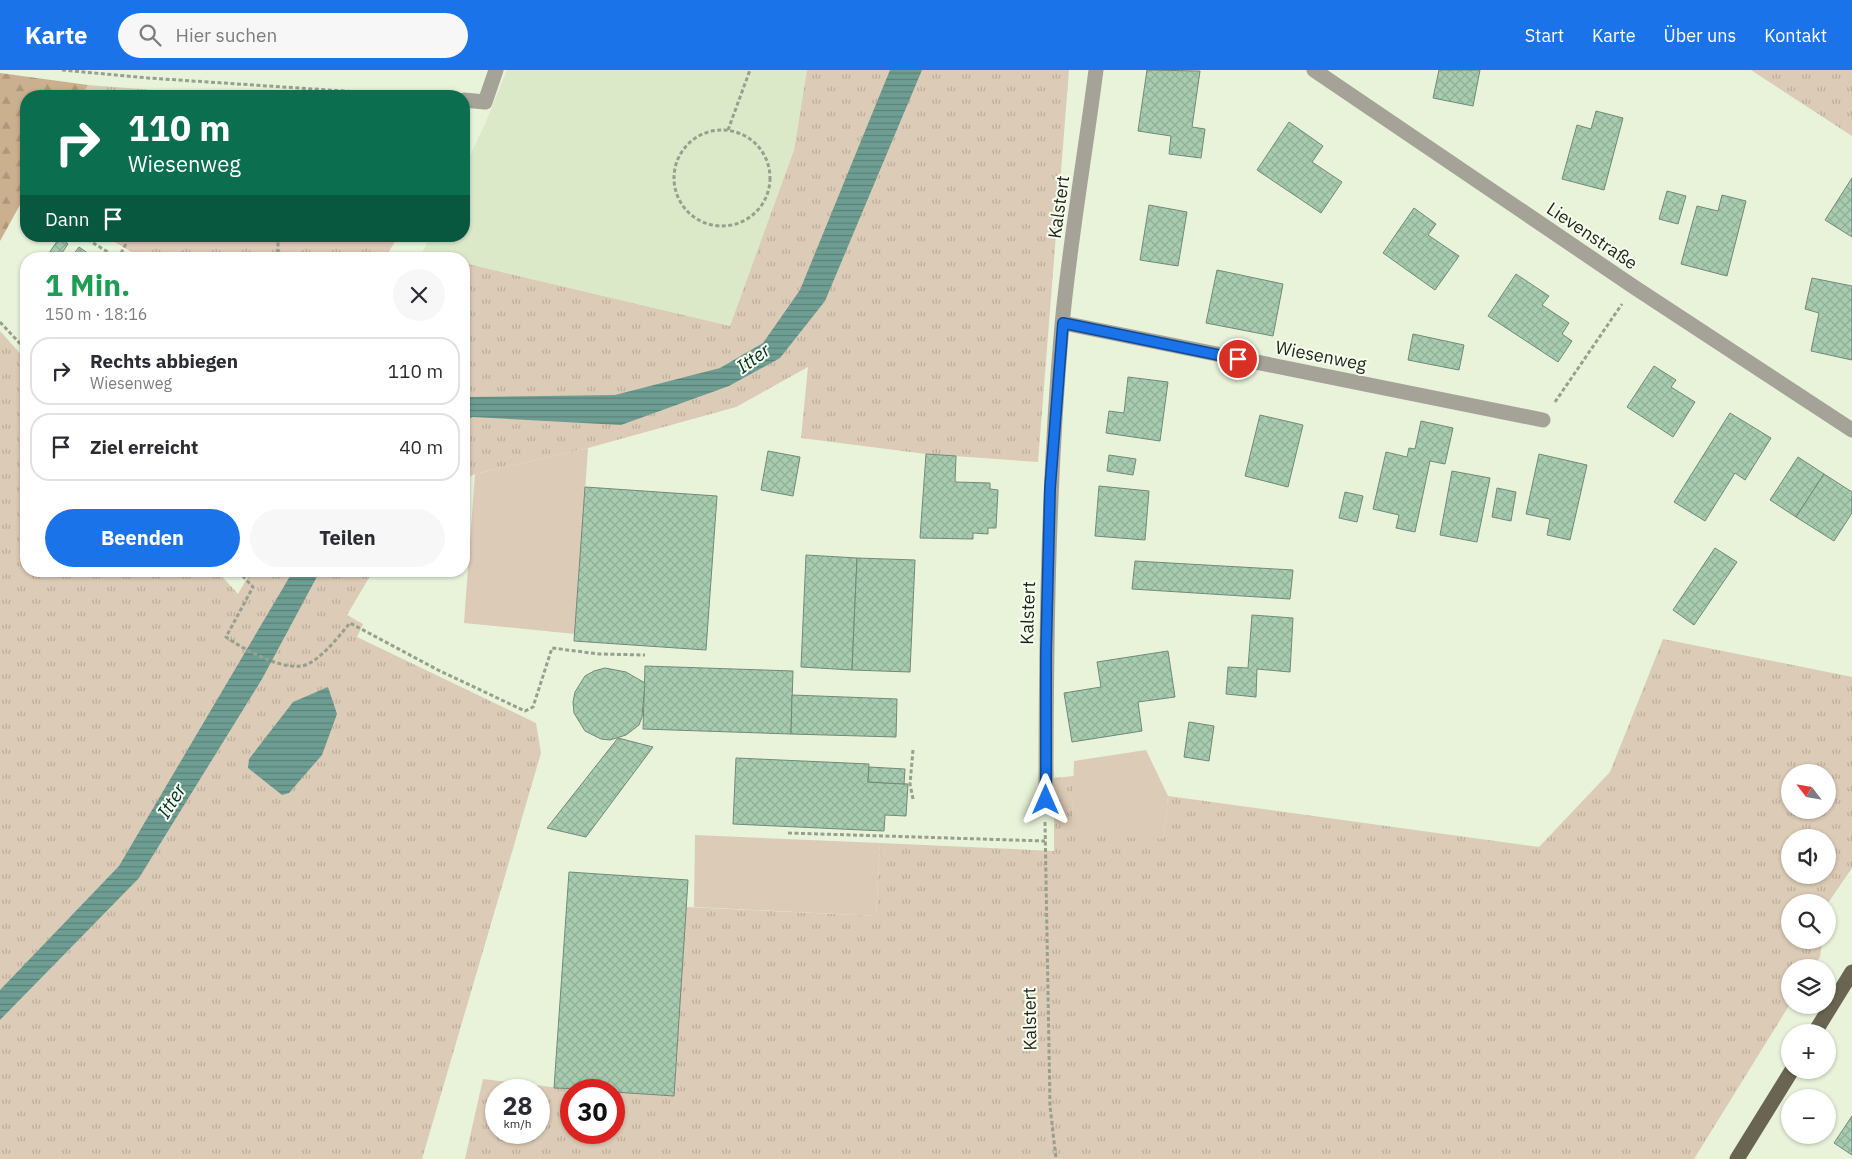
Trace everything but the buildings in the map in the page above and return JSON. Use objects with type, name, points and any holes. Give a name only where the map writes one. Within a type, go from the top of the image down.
[{"type":"main road","points":[[1820,1024],[1852,972]]},
{"type":"main road","points":[[1737,1159],[1786,1079]]},
{"type":"street","points":[[470,101],[485,102],[496,70]]},
{"type":"street","name":"Kalstert","points":[[1046,800],[1046,652],[1050,488],[1063,323],[1096,70]]},
{"type":"street","name":"Lievenstraße","points":[[1314,70],[1634,287],[1852,430]]},
{"type":"street","name":"Wiesenweg","points":[[1063,323],[1543,420]]},
{"type":"path","points":[[62,70],[148,78],[329,90]]},
{"type":"path","points":[[728,130],[750,70]]},
{"type":"path","points":[[728,130],[750,140],[766,158],[769,174],[768,190],[762,204],[751,216],[737,224],[722,227],[706,224],[692,217],[682,205],[675,191],[674,175],[677,160],[686,146],[698,136],[712,131],[728,130]]},
{"type":"path","points":[[91,242],[107,252]]},
{"type":"path","points":[[1543,420],[1621,305]]},
{"type":"path","points":[[0,322],[20,344]]},
{"type":"path","points":[[244,577],[253,587],[226,637],[242,648],[279,664],[307,664],[330,646],[350,623],[438,670],[525,711],[533,707],[552,648],[599,654],[645,654]]},
{"type":"path","points":[[912,750],[910,784],[913,799]]},
{"type":"path","name":"Kalstert","points":[[1046,800],[1050,1106],[1056,1159]]},
{"type":"path","points":[[788,833],[1046,841]]},
{"type":"shaded area","points":[[507,70],[807,70],[794,150],[730,326],[470,264],[470,252],[422,252],[427,242],[470,242],[470,155]]},
{"type":"green space","points":[[807,70],[1069,70],[1038,462],[926,454],[801,438],[808,367],[736,407],[588,448],[470,476],[470,264],[730,326],[794,150]]},
{"type":"green space","points":[[1751,70],[1852,70],[1852,136]]},
{"type":"green space","points":[[0,73],[88,85],[85,90],[20,90],[20,205],[0,241]]},
{"type":"green space","points":[[88,85],[154,90],[85,90]]},
{"type":"green space","points":[[114,242],[395,242],[389,252],[132,252]]},
{"type":"green space","points":[[0,331],[20,353],[20,577],[222,577],[238,594],[248,577],[369,577],[347,615],[363,624],[357,637],[536,723],[541,753],[422,1159],[0,1159]]},
{"type":"green space","points":[[588,448],[575,634],[464,623],[467,577],[470,577],[470,542],[475,474]]},
{"type":"green space","points":[[1663,639],[1852,677],[1852,868],[1834,894],[1781,894],[1781,949],[1821,949],[1820,957],[1819,959],[1781,959],[1781,1014],[1784,1014],[1694,1159],[465,1159],[483,1079],[485,1079],[485,1144],[550,1144],[550,1087],[560,1088],[560,1144],[625,1144],[625,1093],[674,1096],[686,907],[876,916],[880,843],[1054,851],[1054,778],[1074,776],[1072,821],[1164,838],[1168,796],[1539,847],[1610,772]]},
{"type":"green space","points":[[1146,750],[1168,796],[1164,839],[1092,836],[1072,821],[1074,761]]},
{"type":"green space","points":[[695,835],[880,843],[876,916],[694,907]]},
{"type":"water","name":"Itter","points":[[890,70],[922,70],[825,301],[780,358],[729,386],[621,425],[470,418],[470,397],[615,395],[720,368],[763,343],[800,290]]},
{"type":"water","name":"Itter","points":[[289,577],[317,577],[262,679],[139,878],[0,1020],[0,990],[119,866]]},
{"type":"water","points":[[328,687],[337,714],[322,755],[289,793],[282,795],[248,768],[249,759],[293,702]]},
{"type":"route","points":[[1046,800],[1046,652],[1050,488],[1063,323],[1238,359]]}]
